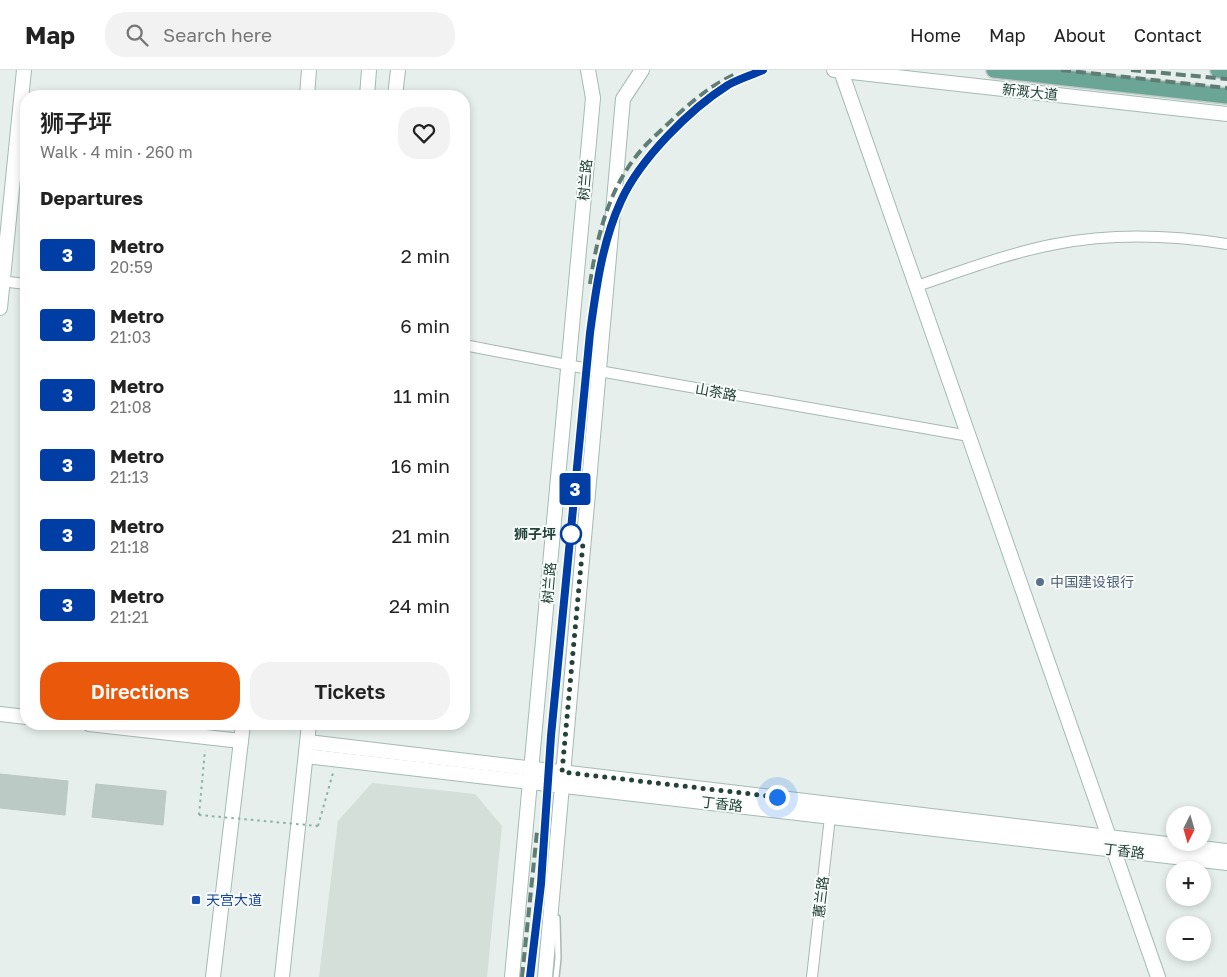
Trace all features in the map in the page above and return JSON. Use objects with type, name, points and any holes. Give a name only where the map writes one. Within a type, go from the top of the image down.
[{"type":"main road","name":"新溉大道","points":[[994,70],[1227,96]]},
{"type":"main road","points":[[1218,70],[1227,71]]},
{"type":"street","points":[[22,90],[24,70]]},
{"type":"street","points":[[307,90],[309,70]]},
{"type":"street","points":[[367,90],[369,70]]},
{"type":"street","points":[[396,90],[398,70]]},
{"type":"street","name":"树兰路","points":[[512,977],[593,98],[588,70]]},
{"type":"street","points":[[545,977],[624,99],[637,75],[642,70]]},
{"type":"street","points":[[837,70],[917,286],[1158,977]]},
{"type":"street","name":"新溉大道","points":[[837,70],[1227,114]]},
{"type":"street","points":[[0,308],[20,108]]},
{"type":"street","points":[[917,286],[999,258],[1056,244],[1108,238],[1154,236],[1227,244]]},
{"type":"street","points":[[2,281],[20,283]]},
{"type":"street","name":"山茶路","points":[[470,346],[599,371],[969,436]]},
{"type":"street","points":[[0,714],[20,716]]},
{"type":"street","points":[[148,730],[241,741]]},
{"type":"street","points":[[213,977],[242,730]]},
{"type":"street","points":[[282,977],[309,730]]},
{"type":"street","name":"丁香路","points":[[307,749],[337,759],[532,775]]},
{"type":"street","name":"丁香路","points":[[307,749],[532,775],[830,817],[1111,843],[1227,851]]},
{"type":"street","name":"丁香路","points":[[562,779],[1111,843],[1227,863]]},
{"type":"street","name":"蕙兰路","points":[[812,977],[830,817]]},
{"type":"street","points":[[216,959],[218,977]]},
{"type":"lane","points":[[555,875],[558,958],[556,977]]},
{"type":"path","points":[[206,736],[199,815],[318,826],[337,759]]},
{"type":"shaded area","points":[[372,783],[475,794],[502,826],[487,977],[319,977],[338,821]]},
{"type":"building","points":[[0,774],[68,781],[65,815],[0,808]]},
{"type":"building","points":[[96,784],[166,791],[163,825],[92,817]]},
{"type":"railway","points":[[530,977],[541,884],[551,736],[590,333],[604,249],[614,217],[629,185],[667,136],[713,95],[728,85],[763,70]]},
{"type":"railway","points":[[1061,70],[1227,88]]},
{"type":"railway","points":[[1131,70],[1227,79]]},
{"type":"railway","points":[[590,284],[596,248],[606,212],[621,179],[631,163],[643,148],[690,104],[705,92],[738,73]]},
{"type":"railway","points":[[522,977],[537,832]]},
{"type":"metro line","name":"3","points":[[530,977],[541,884],[551,736],[590,333],[597,284],[611,224],[621,199],[635,177],[653,152],[676,127],[729,85],[763,70]]},
{"type":"place","name":"狮子坪","points":[[571,534]]},
{"type":"place","name":"中国建设银行","points":[[1040,582]]},
{"type":"place","name":"天宫大道","points":[[196,900]]},
{"type":"route","points":[[571,534],[583,543],[562,772],[777,797]]}]
